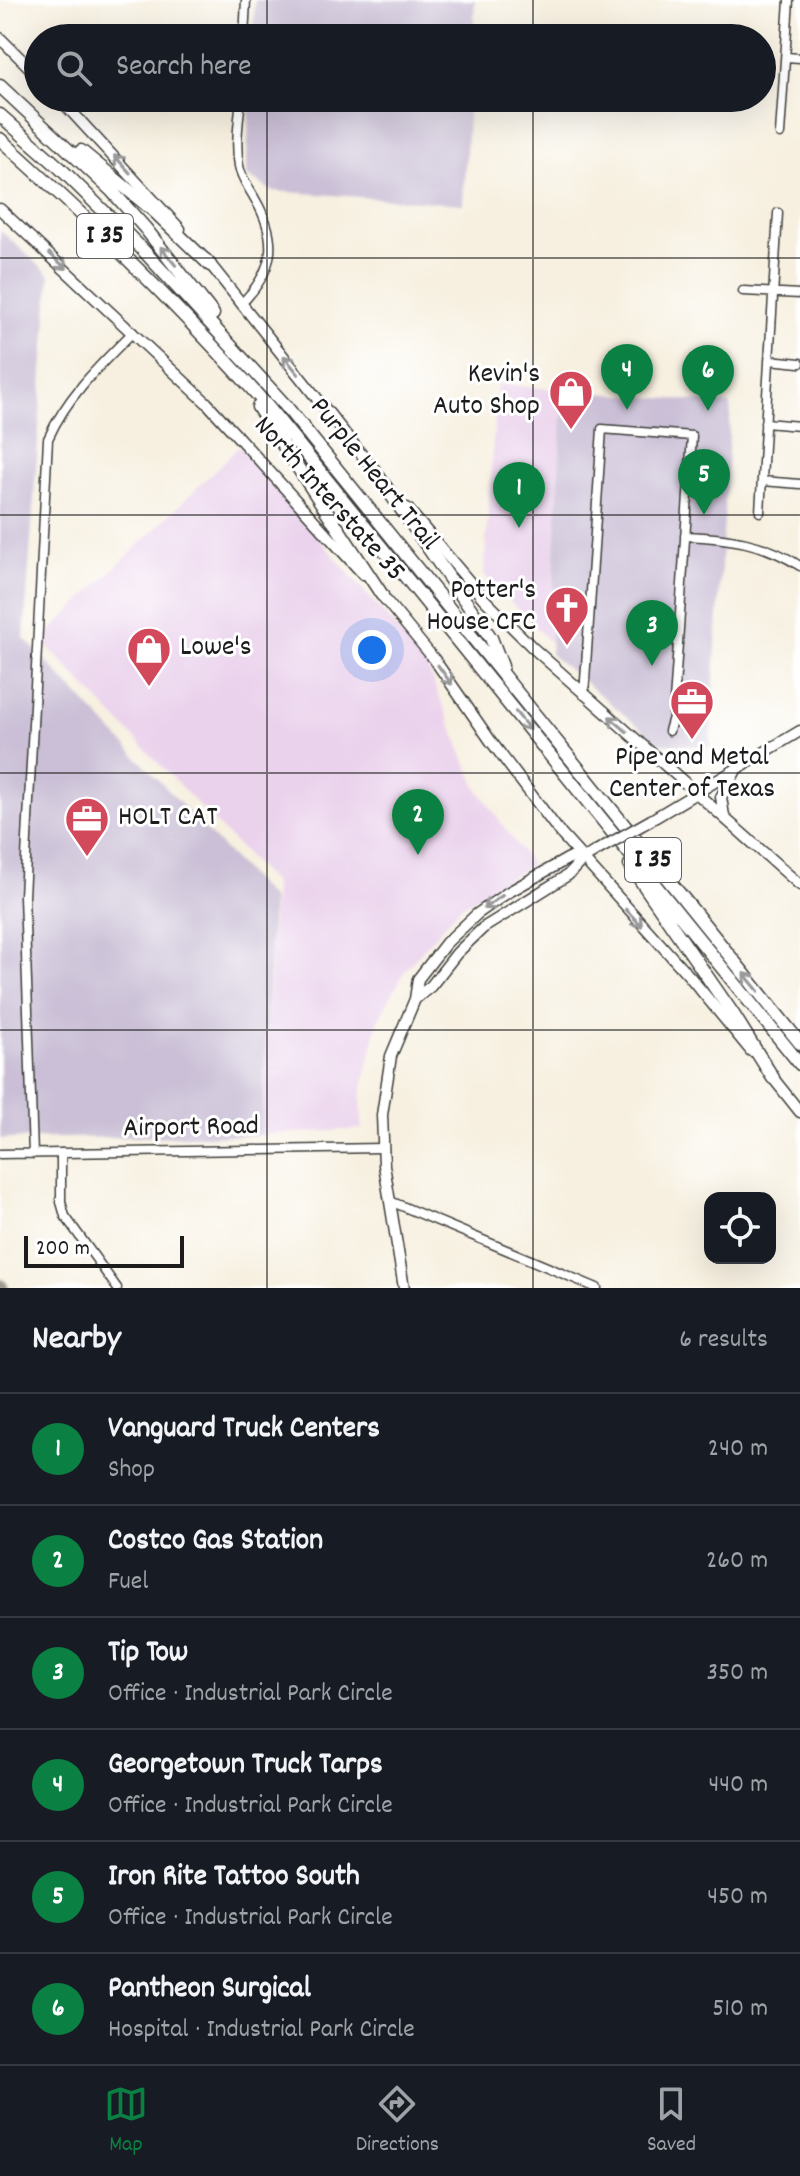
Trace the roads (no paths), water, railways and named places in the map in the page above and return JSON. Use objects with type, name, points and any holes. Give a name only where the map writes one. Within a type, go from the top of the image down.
[{"type":"highway","points":[[0,86],[24,108]]},
{"type":"highway","points":[[17,101],[24,106]]},
{"type":"highway","points":[[28,112],[129,209],[202,299],[248,363]]},
{"type":"highway","points":[[31,112],[115,178],[210,265]]},
{"type":"highway","name":"Purple Heart Trail","points":[[0,115],[126,233],[248,363],[506,677],[800,1043]]},
{"type":"highway","name":"Purple Heart Trail","points":[[0,139],[88,219],[268,407],[800,1064]]},
{"type":"highway","points":[[204,338],[282,440],[382,595]]},
{"type":"highway","points":[[374,470],[491,638],[506,677]]},
{"type":"highway","points":[[598,814],[773,1078]]},
{"type":"main road","points":[[0,38],[24,61]]},
{"type":"main road","name":"North Interstate 35","points":[[72,112],[210,265],[374,470],[484,599],[584,695],[800,885]]},
{"type":"main road","name":"North Interstate 35","points":[[0,209],[220,416],[382,595],[434,659],[561,834],[690,977],[800,1112]]},
{"type":"main road","points":[[415,999],[431,986],[457,953],[500,915],[568,875],[596,851],[800,731]]},
{"type":"main road","points":[[725,818],[721,797],[736,771]]},
{"type":"main road","points":[[560,863],[565,848],[561,834]]},
{"type":"main road","points":[[404,1288],[382,1148],[382,1104],[388,1067],[415,999],[418,979],[463,925],[507,893],[569,858],[583,859]]},
{"type":"street","points":[[245,24],[246,0]]},
{"type":"street","points":[[780,134],[789,0]]},
{"type":"street","points":[[786,57],[800,58]]},
{"type":"street","points":[[241,112],[239,165],[267,220],[271,252],[260,281],[241,304]]},
{"type":"street","points":[[760,512],[778,213]]},
{"type":"street","points":[[743,291],[800,294]]},
{"type":"street","points":[[33,1154],[24,896],[48,439],[60,412],[94,371],[133,332]]},
{"type":"street","points":[[769,360],[800,363]]},
{"type":"street","points":[[765,423],[800,426]]},
{"type":"street","points":[[584,695],[602,429],[692,436],[673,717],[669,731]]},
{"type":"street","points":[[762,481],[800,484]]},
{"type":"street","points":[[685,536],[758,544],[800,566]]},
{"type":"street","name":"Airport Road","points":[[0,1154],[382,1148]]},
{"type":"street","points":[[61,1153],[63,1212],[117,1288]]},
{"type":"street","points":[[390,1201],[597,1288]]},
{"type":"place","name":"Georgetown Truck Tarps","points":[[627,410]]},
{"type":"place","name":"Pantheon Surgical","points":[[708,411]]},
{"type":"place","name":"Kevin's Auto Shop","points":[[571,431]]},
{"type":"place","name":"Iron Rite Tattoo South","points":[[704,515]]},
{"type":"place","name":"Vanguard Truck Centers","points":[[519,528]]},
{"type":"place","name":"Potter's House CFC","points":[[567,647]]},
{"type":"place","name":"Tip Tow","points":[[652,666]]},
{"type":"place","name":"Lowe's","points":[[149,688]]},
{"type":"place","name":"Pipe and Metal Center of Texas","points":[[692,741]]},
{"type":"place","name":"Costco Gas Station","points":[[418,855]]},
{"type":"place","name":"HOLT CAT","points":[[87,858]]}]
